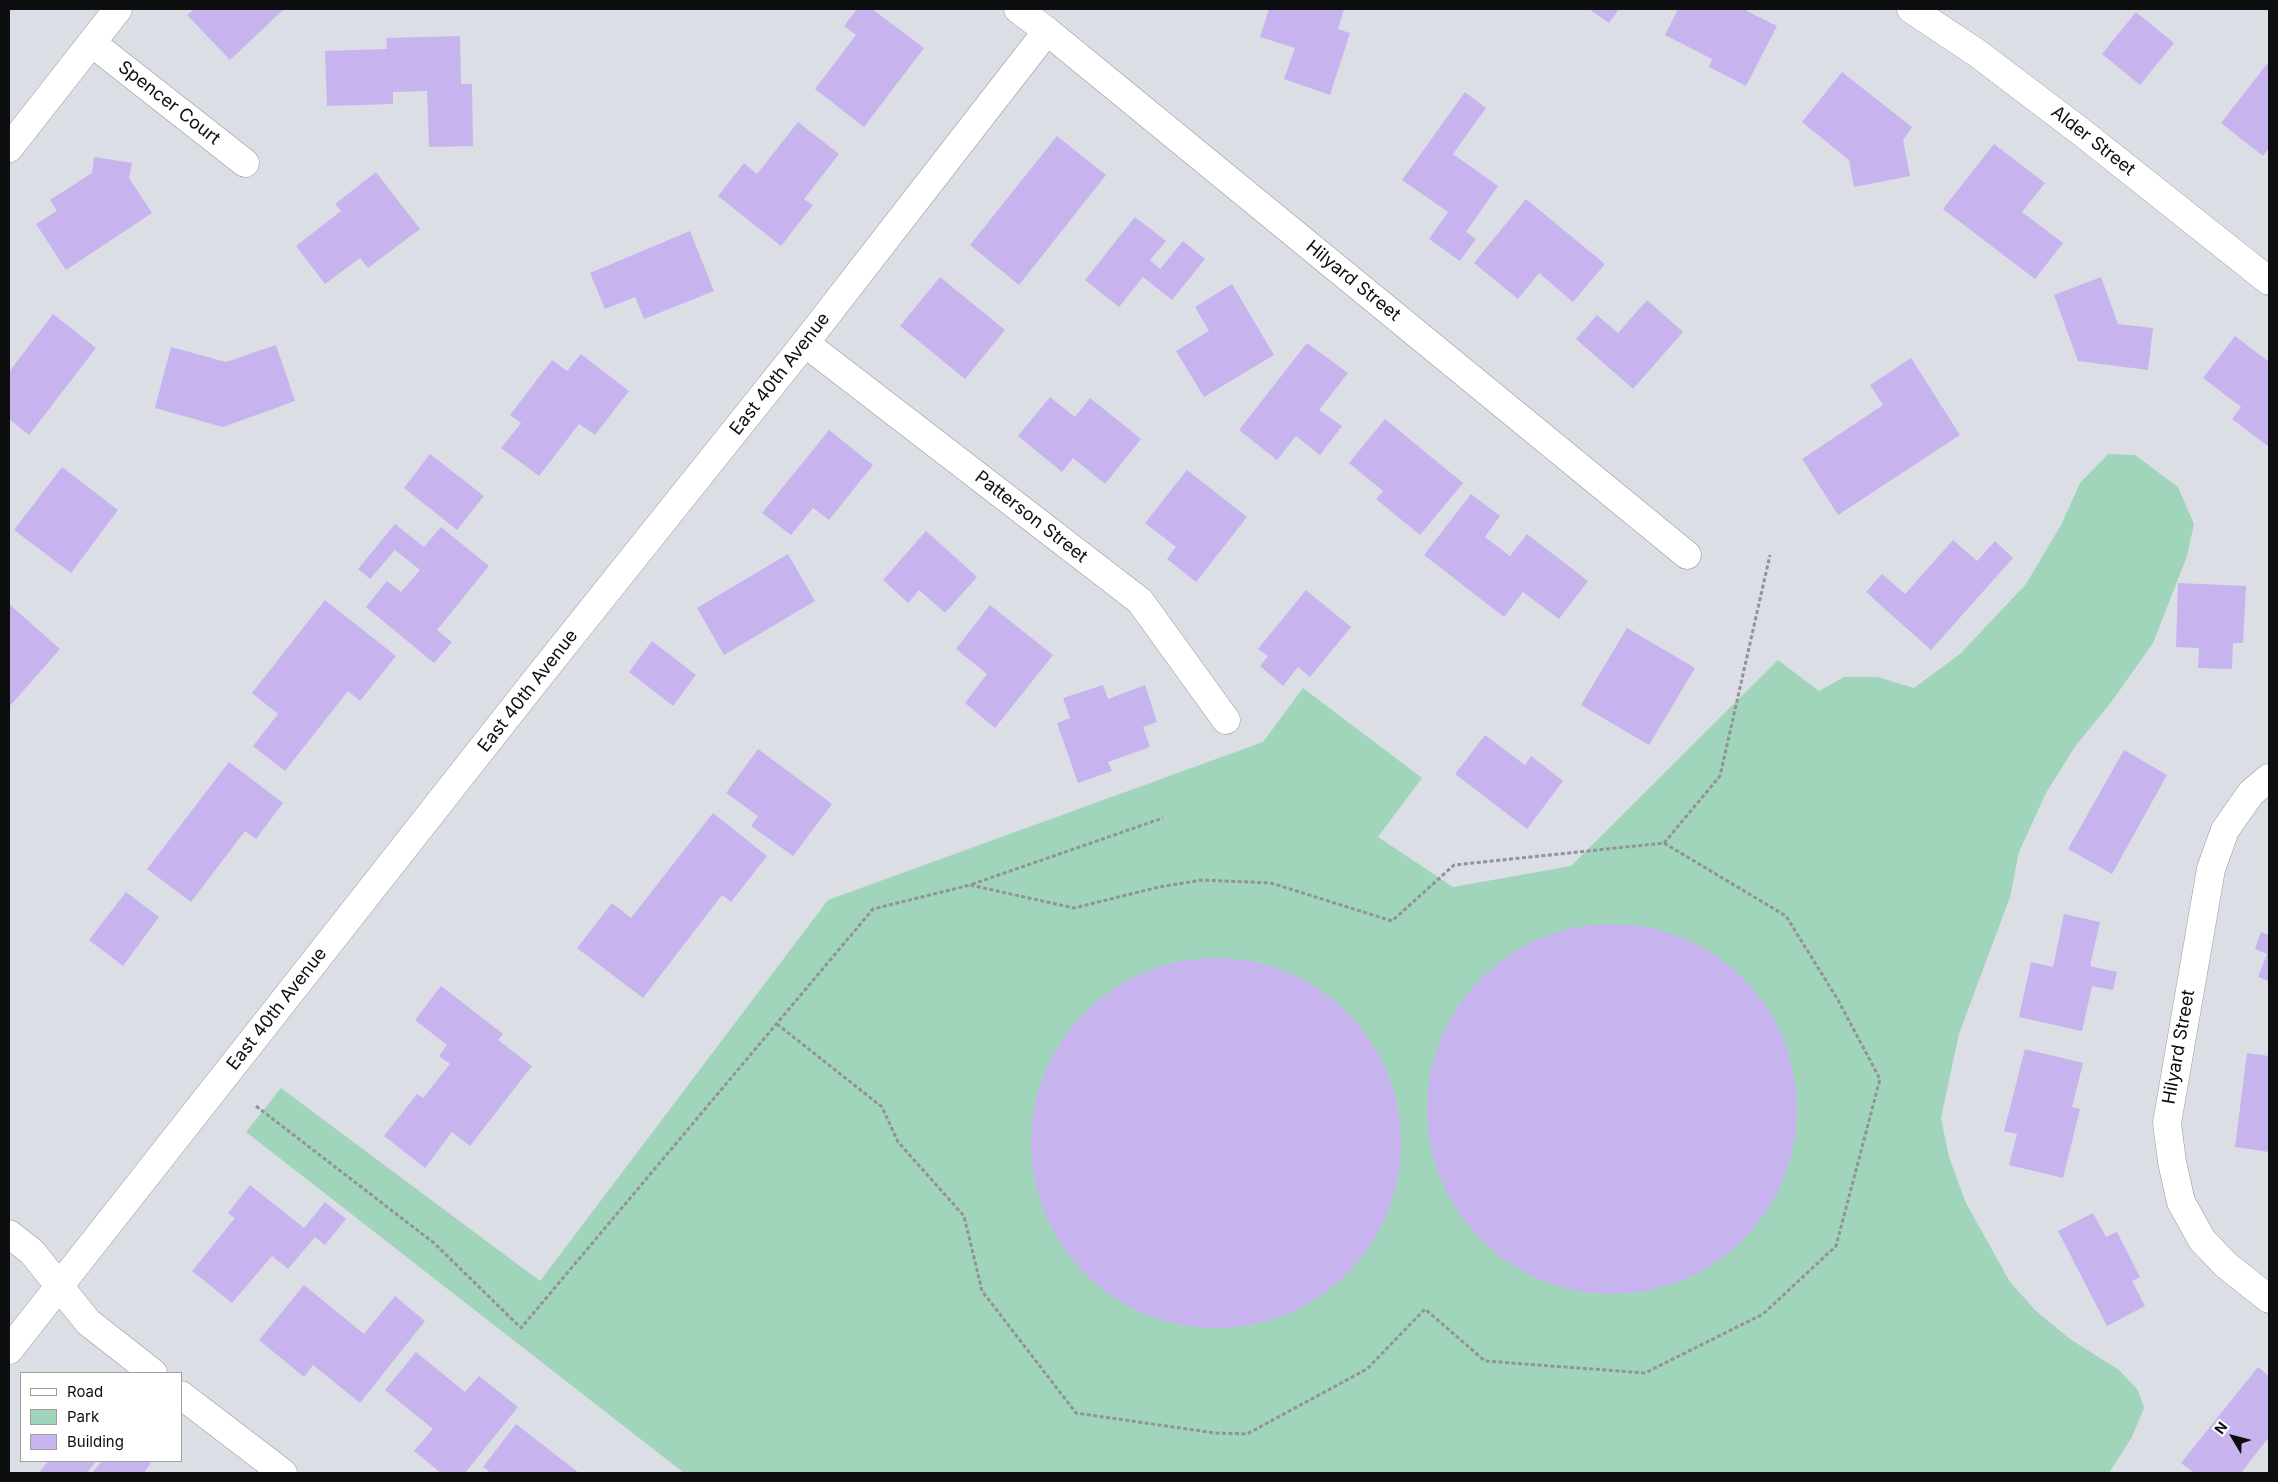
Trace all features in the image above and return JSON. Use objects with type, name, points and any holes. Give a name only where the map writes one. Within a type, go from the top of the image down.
[{"type":"street","points":[[9,148],[118,9]]},
{"type":"street","name":"Hilyard Street","points":[[1018,9],[1687,555]]},
{"type":"street","name":"Alder Street","points":[[1911,9],[1976,53],[2066,120],[2269,281]]},
{"type":"street","name":"East 40th Avenue","points":[[9,1350],[532,685],[805,344],[1047,31]]},
{"type":"street","name":"Spencer Court","points":[[92,43],[245,163]]},
{"type":"street","name":"Patterson Street","points":[[805,344],[1140,601],[1226,720]]},
{"type":"street","name":"Hilyard Street","points":[[2269,778],[2251,793],[2225,830],[2211,870],[2166,1122],[2181,1202],[2202,1240],[2226,1265],[2269,1300]]},
{"type":"street","points":[[9,1234],[32,1252],[88,1322],[151,1372]]},
{"type":"street","points":[[182,1396],[283,1473]]},
{"type":"path","points":[[1664,843],[1720,776],[1770,554]]},
{"type":"path","points":[[256,1106],[434,1243],[521,1328],[873,909],[970,885],[1163,818]]},
{"type":"path","points":[[777,1024],[882,1106],[898,1142],[964,1216],[982,1291],[1076,1413],[1215,1433],[1247,1434],[1367,1369],[1424,1308],[1485,1361],[1645,1373],[1763,1314],[1836,1246],[1880,1080],[1838,1000],[1786,916],[1664,843],[1454,865],[1392,921],[1271,883],[1202,880],[1074,908],[970,885]]},
{"type":"green space","points":[[2108,454],[2135,455],[2178,487],[2194,524],[2187,556],[2153,643],[2112,701],[2074,748],[2046,793],[2019,852],[2010,897],[1959,1034],[1941,1118],[1949,1157],[1966,1203],[2010,1282],[2036,1311],[2070,1339],[2119,1370],[2138,1390],[2144,1408],[2132,1437],[2109,1473],[684,1473],[246,1132],[281,1088],[540,1281],[828,900],[1263,742],[1303,688],[1422,778],[1378,837],[1453,887],[1571,866],[1778,660],[1819,691],[1844,677],[1877,677],[1914,688],[1960,654],[2026,584],[2061,525],[2080,483]]},
{"type":"building","points":[[194,9],[284,9],[230,60],[187,15]]},
{"type":"building","points":[[857,9],[872,9],[924,48],[864,127],[815,89],[856,35],[844,26]]},
{"type":"building","points":[[1269,9],[1344,9],[1338,29],[1350,33],[1330,95],[1284,79],[1295,48],[1260,37]]},
{"type":"building","points":[[1589,9],[1619,9],[1609,23]]},
{"type":"building","points":[[1678,9],[1743,9],[1777,26],[1746,86],[1709,67],[1712,59],[1665,35]]},
{"type":"building","points":[[2136,12],[2174,43],[2140,85],[2102,54]]},
{"type":"building","points":[[460,36],[461,84],[472,84],[473,146],[429,147],[427,91],[393,92],[393,104],[327,106],[325,51],[387,49],[386,38]]},
{"type":"building","points":[[2267,64],[2269,66],[2269,148],[2263,156],[2221,123]]},
{"type":"building","points":[[1842,72],[1912,127],[1903,140],[1910,176],[1854,187],[1849,160],[1802,122]]},
{"type":"building","points":[[1465,92],[1486,108],[1453,154],[1498,186],[1466,232],[1476,239],[1460,261],[1429,239],[1448,212],[1402,180]]},
{"type":"building","points":[[798,122],[839,154],[804,199],[813,205],[781,246],[718,196],[744,163],[757,174]]},
{"type":"building","points":[[1057,136],[1106,175],[1019,285],[970,245]]},
{"type":"building","points":[[1994,144],[2045,183],[2022,212],[2063,243],[2035,279],[1943,209]]},
{"type":"building","points":[[94,157],[132,163],[129,178],[152,213],[66,270],[36,224],[57,211],[50,200],[92,173]]},
{"type":"building","points":[[376,172],[420,229],[368,268],[360,258],[325,284],[296,246],[341,211],[335,204]]},
{"type":"building","points":[[1526,199],[1605,264],[1573,302],[1539,273],[1518,299],[1474,263]]},
{"type":"building","points":[[1135,217],[1166,241],[1150,260],[1160,269],[1183,241],[1205,259],[1172,300],[1143,277],[1119,307],[1085,280]]},
{"type":"building","points":[[690,231],[714,291],[644,319],[635,297],[605,309],[590,273]]},
{"type":"building","points":[[940,277],[1005,330],[965,379],[900,326]]},
{"type":"building","points":[[2101,277],[2118,324],[2153,328],[2148,370],[2078,361],[2054,295]]},
{"type":"building","points":[[1232,284],[1274,355],[1204,397],[1176,351],[1209,331],[1195,307]]},
{"type":"building","points":[[1647,300],[1683,332],[1633,389],[1576,339],[1597,315],[1618,333]]},
{"type":"building","points":[[53,314],[96,348],[29,435],[9,419],[9,372]]},
{"type":"building","points":[[2235,336],[2269,362],[2269,447],[2232,419],[2241,407],[2203,378]]},
{"type":"building","points":[[1307,343],[1348,373],[1319,410],[1342,426],[1320,455],[1296,436],[1277,460],[1239,430]]},
{"type":"building","points":[[276,345],[295,401],[223,427],[155,408],[171,347],[226,362]]},
{"type":"building","points":[[581,354],[629,391],[595,435],[579,424],[539,476],[501,448],[521,423],[510,415],[552,360],[567,371]]},
{"type":"building","points":[[1911,358],[1960,435],[1838,515],[1802,459],[1883,405],[1870,385]]},
{"type":"building","points":[[1050,397],[1075,417],[1090,398],[1141,439],[1105,484],[1073,458],[1062,472],[1018,436]]},
{"type":"building","points":[[1385,419],[1463,483],[1420,535],[1376,499],[1383,491],[1349,463]]},
{"type":"building","points":[[829,430],[873,465],[829,520],[813,508],[791,535],[762,513]]},
{"type":"building","points":[[430,454],[484,496],[457,530],[404,488]]},
{"type":"building","points":[[62,467],[118,510],[71,573],[14,530]]},
{"type":"building","points":[[1187,470],[1247,517],[1196,582],[1167,559],[1176,547],[1145,523]]},
{"type":"building","points":[[1471,494],[1500,516],[1485,537],[1510,556],[1527,534],[1588,581],[1559,619],[1523,592],[1504,617],[1424,555]]},
{"type":"building","points":[[395,524],[424,547],[441,527],[489,566],[437,630],[452,642],[434,663],[366,607],[387,581],[401,592],[420,570],[395,550],[370,579],[358,569]]},
{"type":"building","points":[[926,531],[977,577],[945,613],[919,590],[908,603],[883,580]]},
{"type":"building","points":[[1953,540],[1977,561],[1995,541],[2013,558],[1931,650],[1866,592],[1882,574],[1905,594]]},
{"type":"building","points":[[788,554],[815,601],[724,655],[697,608]]},
{"type":"building","points":[[2178,583],[2246,586],[2243,643],[2233,643],[2232,669],[2198,668],[2199,648],[2176,647]]},
{"type":"building","points":[[1306,590],[1351,627],[1310,677],[1298,667],[1283,686],[1260,666],[1268,656],[1258,649]]},
{"type":"building","points":[[325,600],[396,656],[360,701],[348,691],[285,771],[253,746],[278,714],[252,693]]},
{"type":"building","points":[[9,604],[60,649],[9,707]]},
{"type":"building","points":[[990,605],[1053,655],[995,728],[965,703],[987,674],[956,649]]},
{"type":"building","points":[[1627,628],[1695,668],[1649,745],[1581,705]]},
{"type":"building","points":[[652,641],[696,675],[673,706],[629,672]]},
{"type":"building","points":[[1103,685],[1108,699],[1145,685],[1157,722],[1143,727],[1150,747],[1108,762],[1112,771],[1078,783],[1057,723],[1070,718],[1063,698]]},
{"type":"building","points":[[1485,735],[1525,765],[1531,756],[1563,781],[1527,829],[1455,774]]},
{"type":"building","points":[[758,749],[832,804],[793,856],[751,826],[758,816],[726,793]]},
{"type":"building","points":[[2124,750],[2167,775],[2112,874],[2068,849]]},
{"type":"building","points":[[229,762],[283,803],[256,839],[245,831],[191,902],[147,869]]},
{"type":"building","points":[[713,813],[767,856],[731,902],[722,895],[643,998],[577,948],[612,903],[631,918]]},
{"type":"building","points":[[126,892],[159,917],[123,966],[89,940]]},
{"type":"building","points":[[2064,914],[2100,922],[2090,966],[2117,972],[2113,990],[2092,986],[2082,1031],[2019,1017],[2031,962],[2053,967]]},
{"type":"building","points":[[1612,924],[1648,928],[1683,938],[1715,955],[1743,978],[1766,1006],[1783,1038],[1793,1073],[1797,1109],[1793,1145],[1783,1180],[1766,1212],[1743,1240],[1715,1263],[1683,1280],[1648,1290],[1612,1294],[1576,1290],[1541,1280],[1509,1263],[1481,1240],[1458,1212],[1441,1180],[1431,1145],[1427,1109],[1431,1073],[1441,1038],[1458,1006],[1481,978],[1509,955],[1541,938],[1576,928]]},
{"type":"building","points":[[2261,932],[2269,935],[2269,981],[2258,977],[2267,954],[2255,949]]},
{"type":"building","points":[[1216,958],[1252,962],[1287,972],[1319,989],[1347,1012],[1370,1040],[1387,1072],[1397,1107],[1401,1143],[1397,1179],[1387,1214],[1370,1246],[1347,1274],[1319,1297],[1287,1314],[1252,1324],[1216,1328],[1180,1324],[1145,1314],[1113,1297],[1085,1274],[1062,1246],[1045,1214],[1035,1179],[1031,1143],[1035,1107],[1045,1072],[1062,1040],[1085,1012],[1113,989],[1145,972],[1180,962]]},
{"type":"building","points":[[441,986],[503,1034],[498,1040],[532,1066],[470,1146],[452,1132],[425,1168],[384,1136],[417,1094],[423,1098],[450,1064],[439,1056],[447,1045],[415,1020]]},
{"type":"building","points":[[2025,1049],[2083,1063],[2072,1107],[2080,1109],[2063,1178],[2009,1165],[2017,1134],[2004,1131]]},
{"type":"building","points":[[2247,1053],[2269,1056],[2269,1152],[2235,1147]]},
{"type":"building","points":[[250,1185],[304,1228],[325,1202],[346,1219],[325,1245],[315,1237],[288,1269],[272,1256],[232,1303],[192,1271],[235,1218],[228,1213]]},
{"type":"building","points":[[2093,1213],[2106,1237],[2117,1232],[2140,1277],[2132,1281],[2145,1306],[2107,1326],[2058,1231]]},
{"type":"building","points":[[304,1285],[364,1334],[395,1296],[425,1321],[360,1403],[313,1365],[304,1377],[259,1340]]},
{"type":"building","points":[[416,1352],[465,1392],[479,1376],[518,1407],[465,1473],[441,1473],[414,1451],[433,1429],[385,1390]]},
{"type":"building","points":[[2258,1367],[2269,1376],[2269,1437],[2241,1473],[2194,1473],[2181,1463]]},
{"type":"building","points":[[516,1424],[579,1473],[491,1473],[483,1467]]},
{"type":"building","points":[[47,1462],[95,1462],[87,1473],[39,1473]]},
{"type":"building","points":[[101,1462],[151,1463],[144,1473],[92,1473]]}]
